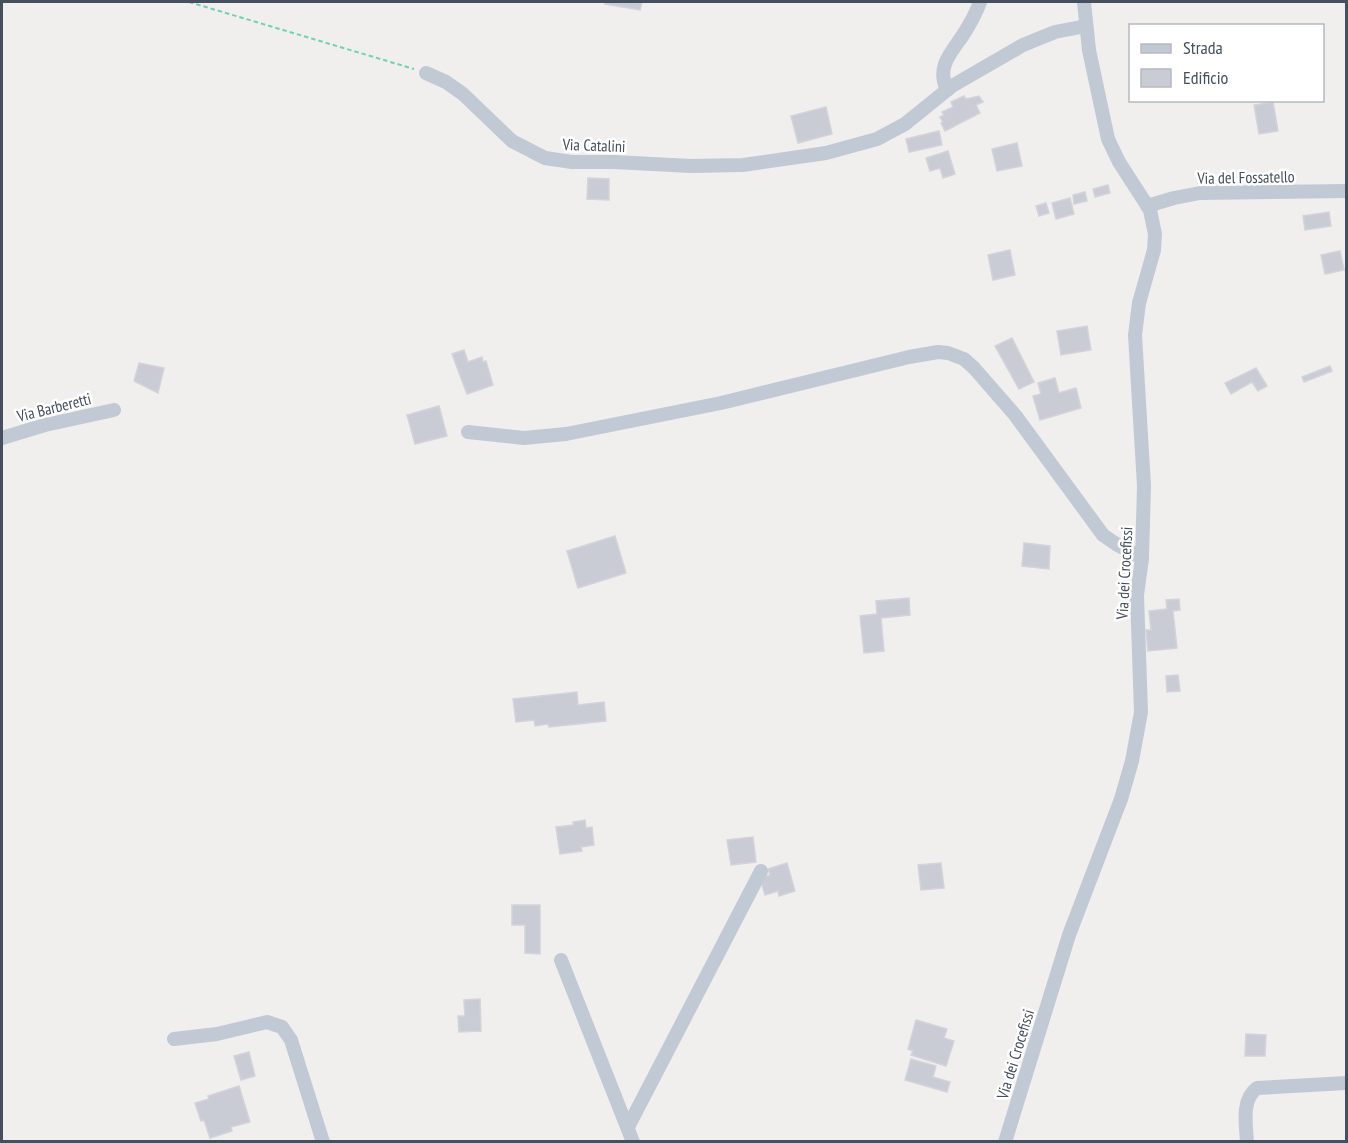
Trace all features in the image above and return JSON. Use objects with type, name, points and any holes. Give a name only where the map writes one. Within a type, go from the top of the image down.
[{"type":"street","points":[[946,90],[942,77],[944,64],[969,26],[981,2]]},
{"type":"street","name":"Via dei Crocefissi","points":[[1005,1142],[1068,935],[1113,823],[1132,761],[1141,712],[1137,595],[1142,558],[1143,456],[1135,335],[1138,309],[1151,266],[1155,243],[1154,224],[1147,206],[1119,162],[1108,139],[1086,26],[1084,2]]},
{"type":"street","name":"Via Catalini","points":[[426,73],[446,82],[463,94],[498,129],[518,145],[545,158],[572,162],[734,165],[836,151],[861,144],[905,124],[946,90],[1029,42],[1059,31],[1086,26]]},
{"type":"street","name":"Via del Fossatello","points":[[1147,206],[1200,193],[1347,191]]},
{"type":"street","points":[[468,432],[516,438],[566,434],[722,403],[909,357],[938,352],[948,353],[969,363],[998,393],[1103,535],[1142,558]]},
{"type":"street","name":"Via Barberetti","points":[[2,438],[45,425],[114,410]]},
{"type":"street","points":[[628,1127],[761,871]]},
{"type":"street","points":[[561,960],[633,1142]]},
{"type":"street","points":[[174,1039],[224,1033],[261,1023],[273,1023],[282,1027],[291,1040],[323,1142]]},
{"type":"street","points":[[1247,1142],[1246,1103],[1257,1088],[1347,1083]]},
{"type":"path","points":[[189,2],[426,73]]},
{"type":"building","points":[[605,2],[642,2],[640,10],[605,4]]},
{"type":"building","points":[[964,96],[966,99],[979,96],[983,102],[976,105],[980,113],[945,131],[940,117],[944,115],[942,112],[953,107],[951,102]]},
{"type":"building","points":[[1273,102],[1278,131],[1259,134],[1254,105]]},
{"type":"building","points":[[826,107],[832,134],[798,143],[791,116]]},
{"type":"building","points":[[939,131],[942,145],[909,152],[906,139]]},
{"type":"building","points":[[1017,143],[1022,166],[997,171],[992,149]]},
{"type":"building","points":[[948,151],[955,174],[943,178],[940,168],[930,171],[926,158]]},
{"type":"building","points":[[588,178],[609,179],[609,200],[587,199]]},
{"type":"building","points":[[1108,185],[1110,193],[1095,197],[1093,189]]},
{"type":"building","points":[[1085,192],[1087,201],[1074,204],[1073,195]]},
{"type":"building","points":[[1070,198],[1074,214],[1056,219],[1052,203]]},
{"type":"building","points":[[1046,203],[1049,213],[1039,216],[1036,206]]},
{"type":"building","points":[[1329,212],[1331,226],[1305,230],[1303,216]]},
{"type":"building","points":[[1010,250],[1015,275],[993,280],[988,255]]},
{"type":"building","points":[[1340,251],[1344,270],[1325,274],[1321,255]]},
{"type":"building","points":[[1087,326],[1091,350],[1061,355],[1057,331]]},
{"type":"building","points":[[1012,338],[1034,382],[1019,389],[995,346]]},
{"type":"building","points":[[464,350],[468,362],[482,357],[483,362],[486,361],[493,385],[467,394],[452,354]]},
{"type":"building","points":[[139,363],[164,368],[158,393],[134,381]]},
{"type":"building","points":[[1330,366],[1332,371],[1304,382],[1302,377]]},
{"type":"building","points":[[1256,368],[1267,386],[1258,391],[1252,382],[1231,394],[1225,383]]},
{"type":"building","points":[[1055,378],[1059,393],[1076,388],[1081,408],[1040,420],[1033,396],[1041,394],[1038,383]]},
{"type":"building","points":[[439,406],[447,436],[415,444],[407,415]]},
{"type":"building","points":[[615,536],[626,573],[578,588],[567,551]]},
{"type":"building","points":[[1024,543],[1050,546],[1049,569],[1022,566]]},
{"type":"building","points":[[909,598],[910,615],[881,618],[884,651],[864,653],[860,616],[877,614],[876,601]]},
{"type":"building","points":[[1179,599],[1180,610],[1173,611],[1177,648],[1148,651],[1146,630],[1151,630],[1149,611],[1167,609],[1166,600]]},
{"type":"building","points":[[1178,675],[1180,691],[1167,692],[1166,676]]},
{"type":"building","points":[[577,692],[578,705],[604,702],[606,721],[549,727],[548,724],[535,726],[534,720],[516,722],[513,699]]},
{"type":"building","points":[[585,820],[586,828],[592,827],[594,845],[581,847],[582,851],[560,854],[556,827],[574,825],[573,822]]},
{"type":"building","points":[[753,837],[756,862],[731,865],[727,840]]},
{"type":"building","points":[[787,863],[795,891],[779,896],[778,891],[765,895],[760,878],[770,875],[768,869]]},
{"type":"building","points":[[941,863],[944,888],[921,890],[918,865]]},
{"type":"building","points":[[512,905],[540,905],[540,954],[525,953],[525,925],[512,925]]},
{"type":"building","points":[[480,999],[481,1031],[459,1032],[458,1016],[465,1016],[464,1000]]},
{"type":"building","points":[[916,1020],[947,1029],[944,1038],[954,1041],[946,1066],[911,1055],[913,1051],[908,1049]]},
{"type":"building","points":[[1246,1034],[1266,1035],[1265,1056],[1245,1056]]},
{"type":"building","points":[[249,1052],[255,1076],[241,1080],[234,1056]]},
{"type":"building","points":[[911,1059],[936,1066],[933,1077],[950,1082],[947,1092],[905,1080]]},
{"type":"building","points":[[239,1086],[250,1122],[231,1127],[232,1131],[210,1138],[195,1103],[209,1099],[208,1096]]}]
